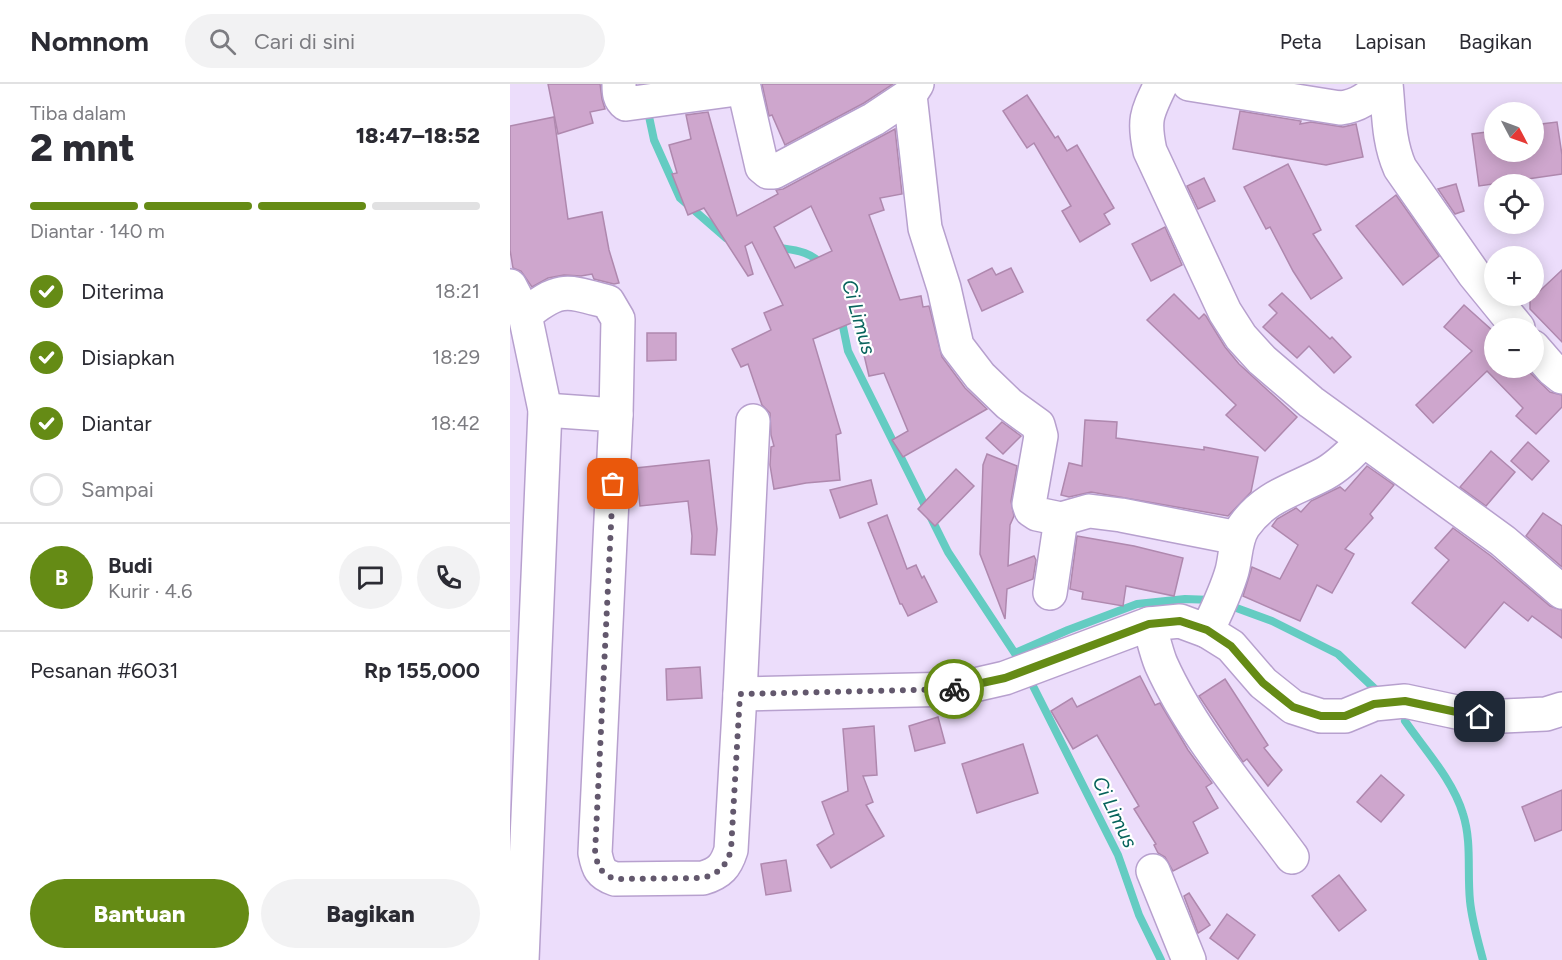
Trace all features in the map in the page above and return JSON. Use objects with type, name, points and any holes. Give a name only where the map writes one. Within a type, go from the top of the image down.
[{"type":"street","points":[[619,84],[620,96],[626,104],[744,86],[762,167],[774,172],[874,119],[914,89]]},
{"type":"street","points":[[1161,84],[1147,113],[1146,130],[1150,151],[1226,312],[1241,337],[1262,360],[1311,402],[1503,541],[1562,592]]},
{"type":"street","points":[[1189,84],[1340,108],[1352,107],[1363,102],[1385,84]]},
{"type":"street","points":[[1385,84],[1390,137],[1393,153],[1400,168],[1474,274],[1510,318]]},
{"type":"street","points":[[914,89],[925,228],[944,288],[957,346],[980,376],[1009,404],[1038,425],[1041,435],[1029,504],[1031,510],[1037,514],[1061,519],[1089,511],[1121,515],[1238,538]]},
{"type":"street","points":[[510,285],[525,315],[545,410],[522,960]]},
{"type":"street","points":[[525,315],[545,298],[573,292],[608,302],[618,319],[616,415],[595,853],[597,865],[605,875],[615,879],[703,878],[716,874],[726,863],[731,850],[753,421]]},
{"type":"street","points":[[1544,359],[1562,377]]},
{"type":"street","points":[[545,410],[616,415]]},
{"type":"street","points":[[1207,630],[1232,571],[1238,538],[1244,526],[1265,503],[1286,490],[1335,468],[1363,441]]},
{"type":"street","points":[[1050,593],[1061,519]]},
{"type":"street","points":[[740,694],[957,689],[1005,678],[1149,624],[1180,621],[1207,630],[1231,646],[1263,683],[1293,707],[1321,716],[1345,716],[1374,704],[1405,701],[1480,717],[1546,714],[1562,709]]},
{"type":"street","points":[[1149,624],[1160,662],[1181,703],[1292,857]]},
{"type":"street","points":[[1153,871],[1189,960]]},
{"type":"building","points":[[548,84],[600,84],[605,109],[590,112],[593,123],[558,134]]},
{"type":"building","points":[[762,84],[893,84],[864,103],[785,145],[772,115],[769,116]]},
{"type":"building","points":[[1027,95],[1055,138],[1058,136],[1067,151],[1077,145],[1114,208],[1104,214],[1110,224],[1080,242],[1062,211],[1071,206],[1034,143],[1027,148],[1003,111]]},
{"type":"building","points":[[1240,111],[1301,121],[1300,124],[1311,122],[1343,127],[1356,124],[1363,157],[1326,165],[1233,149]]},
{"type":"building","points":[[708,112],[737,216],[778,194],[776,190],[783,189],[895,129],[902,194],[880,198],[884,210],[869,215],[900,300],[921,296],[923,307],[929,306],[942,357],[965,388],[987,409],[903,457],[892,440],[908,431],[884,373],[869,376],[856,321],[813,339],[841,433],[836,435],[840,480],[774,489],[770,465],[771,447],[774,446],[770,413],[762,405],[748,364],[741,367],[732,349],[771,330],[764,313],[783,305],[752,242],[745,246],[753,274],[748,276],[704,208],[688,215],[672,174],[677,173],[669,145],[691,139],[686,115]],"holes":[[[811,206],[832,251],[795,268],[774,227]]]},
{"type":"building","points":[[554,117],[568,219],[602,212],[609,250],[619,283],[594,279],[592,274],[564,275],[548,278],[532,287],[521,271],[513,268],[510,250],[510,126]]},
{"type":"building","points":[[1557,122],[1562,155],[1562,174],[1544,177],[1544,174],[1484,174],[1484,185],[1479,186],[1472,134],[1484,132],[1484,162],[1544,162],[1544,124]]},
{"type":"building","points":[[1288,164],[1321,230],[1313,234],[1342,278],[1311,299],[1270,227],[1266,229],[1244,187]]},
{"type":"building","points":[[1204,178],[1215,201],[1198,209],[1187,186]]},
{"type":"building","points":[[1456,184],[1464,211],[1455,214],[1438,189]]},
{"type":"building","points":[[1396,195],[1439,256],[1403,285],[1356,226]]},
{"type":"building","points":[[1165,227],[1182,265],[1151,281],[1132,244]]},
{"type":"building","points":[[992,268],[996,275],[1011,268],[1023,292],[982,311],[968,280]]},
{"type":"building","points":[[1562,270],[1562,342],[1544,323],[1544,318],[1539,318],[1530,309],[1530,306],[1544,306],[1544,287]]},
{"type":"building","points":[[1282,293],[1351,357],[1334,373],[1309,346],[1297,358],[1263,327],[1277,313],[1269,305]]},
{"type":"building","points":[[1174,294],[1199,319],[1204,314],[1206,316],[1225,347],[1239,364],[1297,417],[1265,451],[1226,415],[1236,405],[1147,320]]},
{"type":"building","points":[[1464,305],[1484,323],[1484,374],[1433,423],[1416,405],[1472,351],[1444,327]]},
{"type":"building","points":[[647,333],[676,333],[676,360],[647,361]]},
{"type":"building","points":[[1494,378],[1535,378],[1550,392],[1562,395],[1562,407],[1536,434],[1516,416],[1523,408]]},
{"type":"building","points":[[1085,420],[1117,422],[1116,438],[1204,450],[1204,447],[1258,457],[1251,492],[1228,516],[1091,492],[1069,497],[1061,495],[1069,463],[1082,466]]},
{"type":"building","points":[[1002,422],[1021,436],[1003,454],[986,438]]},
{"type":"building","points":[[1528,442],[1549,461],[1532,480],[1511,461]]},
{"type":"building","points":[[1491,451],[1515,472],[1486,506],[1460,487]]},
{"type":"building","points":[[987,454],[1017,466],[1011,501],[1014,516],[1010,525],[1008,566],[1034,556],[1036,560],[1033,579],[1007,589],[1005,619],[980,554],[983,465]]},
{"type":"building","points":[[709,460],[717,529],[715,555],[691,554],[692,536],[688,501],[640,506],[636,468]]},
{"type":"building","points":[[1367,466],[1394,485],[1370,514],[1373,518],[1345,549],[1354,554],[1332,593],[1317,585],[1300,621],[1243,596],[1252,567],[1280,579],[1298,545],[1272,526],[1277,519],[1296,508],[1301,512],[1311,501],[1340,487],[1345,491]]},
{"type":"building","points":[[956,469],[974,486],[935,526],[918,509]]},
{"type":"building","points":[[871,480],[877,504],[840,518],[830,490]]},
{"type":"building","points":[[1543,513],[1562,526],[1562,567],[1526,536]]},
{"type":"building","points":[[887,515],[907,569],[916,565],[937,602],[908,616],[900,604],[868,523]]},
{"type":"building","points":[[1453,528],[1491,556],[1550,606],[1562,610],[1562,638],[1532,616],[1528,621],[1504,602],[1465,648],[1412,603],[1449,560],[1435,548]]},
{"type":"building","points":[[1077,536],[1183,558],[1174,596],[1126,586],[1123,606],[1082,599],[1083,592],[1070,589]]},
{"type":"building","points":[[700,667],[702,698],[667,700],[666,669]]},
{"type":"building","points":[[1140,676],[1155,705],[1160,703],[1188,750],[1212,783],[1206,787],[1218,808],[1193,822],[1208,853],[1173,871],[1165,857],[1158,853],[1154,845],[1156,844],[1134,809],[1139,806],[1097,735],[1073,749],[1051,711],[1072,698],[1077,707]]},
{"type":"building","points":[[1225,679],[1268,745],[1264,748],[1282,770],[1268,786],[1247,759],[1243,762],[1199,696]]},
{"type":"building","points":[[938,717],[945,743],[915,751],[909,726]]},
{"type":"building","points":[[874,726],[877,775],[863,776],[873,802],[866,805],[884,836],[831,868],[817,845],[834,834],[822,802],[848,791],[843,729]]},
{"type":"building","points":[[1023,744],[1038,793],[977,813],[962,764]]},
{"type":"building","points":[[1381,775],[1404,795],[1381,822],[1357,802]]},
{"type":"building","points":[[1562,790],[1562,830],[1535,841],[1522,807]]},
{"type":"building","points":[[786,860],[791,891],[766,895],[761,864]]},
{"type":"building","points":[[1339,875],[1366,910],[1339,931],[1312,896]]},
{"type":"building","points":[[1189,893],[1210,925],[1198,933],[1184,896]]},
{"type":"building","points":[[1227,914],[1255,935],[1238,959],[1210,938]]},
{"type":"waterway","name":"Ci Limus","points":[[647,107],[654,140],[680,198],[726,238]]},
{"type":"waterway","name":"Ci Limus","points":[[774,247],[807,254],[824,267]]},
{"type":"waterway","name":"Ci Limus","points":[[841,317],[848,351],[948,552],[1018,658]]},
{"type":"waterway","points":[[1015,653],[1137,604],[1185,599],[1213,600]]},
{"type":"waterway","points":[[1231,606],[1272,621],[1338,654],[1375,689]]},
{"type":"waterway","name":"Ci Limus","points":[[1031,682],[1118,855],[1139,915],[1161,960]]},
{"type":"waterway","points":[[1405,721],[1446,777],[1463,814],[1469,857],[1471,908],[1483,960]]},
{"type":"way so far","points":[[613,484],[595,853],[597,865],[605,875],[615,879],[703,878],[716,874],[726,863],[731,850],[740,694],[954,689]]},
{"type":"route","points":[[954,689],[1005,678],[1149,624],[1180,621],[1207,630],[1231,646],[1263,683],[1293,707],[1321,716],[1345,716],[1374,704],[1405,701],[1480,717]]}]
